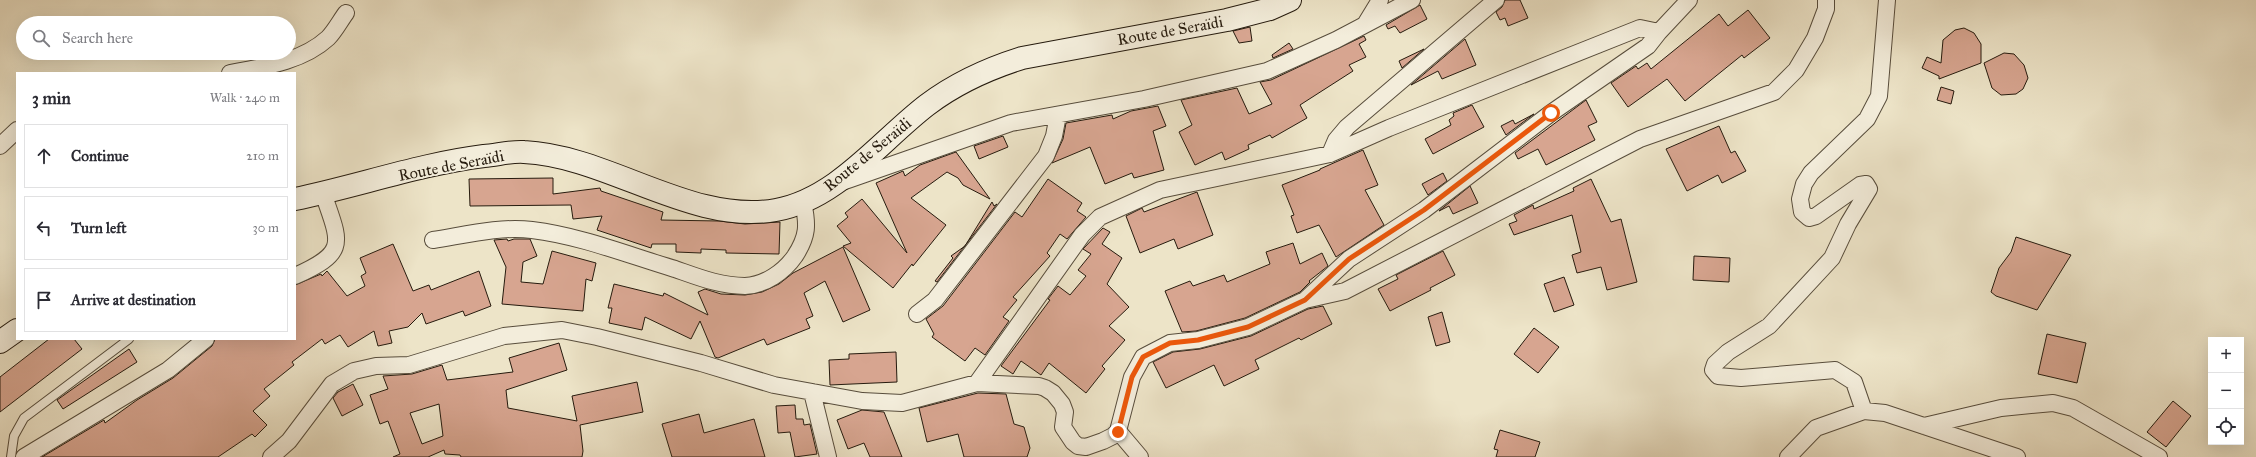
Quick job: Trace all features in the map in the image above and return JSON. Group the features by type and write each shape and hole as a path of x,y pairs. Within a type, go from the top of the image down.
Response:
{"street":[{"name":"Route de Seraïdi","path":"296,199 460,159 522,151 570,159 722,211 756,212 777,210 803,202 834,184 926,105 951,88 995,66 1022,58 1227,20 1263,11 1290,0"},
{"path":"1366,23 1380,0"},
{"path":"834,184 1011,123 1144,99 1267,71 1336,40 1412,0"},
{"path":"1330,154 1336,140 1347,127 1496,0"},
{"path":"1305,300 1349,259 1424,210 1551,113 1648,46 1658,32 1689,0"},
{"path":"271,457 289,441 332,384 354,371 376,366 409,365 504,336 562,330 597,337 701,363 774,386 862,401 902,403 977,383 1045,388 1062,404 1065,412 1064,428 1073,442 1078,446 1086,446 1103,441 1118,432 1132,377 1143,357 1170,343 1198,340 1248,327 1305,300 1345,291 1640,139 1774,92 1796,70 1815,38 1826,9 1826,0"},
{"path":"1864,411 1854,382 1835,370 1741,378 1718,376 1713,370 1715,364 1728,352 1769,326 1832,258 1848,224 1869,189 1866,184 1860,185 1816,216 1809,218 1802,212 1800,199 1804,184 1811,173 1867,119 1879,96 1887,0"},
{"path":"296,56 310,50 328,37 346,13"},
{"path":"977,383 1082,235 1100,217 1160,190 1330,154 1389,128 1640,28 1658,32"},
{"path":"234,72 286,60"},
{"path":"918,314 935,300 1046,156 1054,136 1058,115"},
{"path":"0,146 16,131"},
{"path":"296,275 329,258 336,249 338,238 323,193"},
{"path":"433,240 492,231 531,229 576,238 715,283 746,286 770,279 790,264 803,243 807,222 803,202"},
{"path":"0,342 16,331"},
{"path":"24,457 168,370 205,340"},
{"path":"812,392 828,457"},
{"path":"1924,426 2001,408 2053,403 2073,408 2159,457"},
{"path":"1788,457 1816,428 1864,411 1885,414 2017,457"},
{"path":"1118,432 1140,457"}],"lane":[{"path":"11,457 14,436 24,418 128,340"}],"building":[{"path":"1505,0 1520,0 1528,18 1508,26 1505,18 1500,20 1496,12 1502,7"},
{"path":"1420,5 1427,19 1400,33 1395,26 1388,29 1386,25"},
{"path":"1748,10 1770,38 1744,58 1742,55 1685,101 1667,79 1628,107 1611,83 1636,66 1638,69 1647,63 1651,69 1719,14 1728,26"},
{"path":"1250,27 1252,41 1239,43 1233,31"},
{"path":"1964,28 1974,33 1981,44 1981,63 1939,79 1939,76 1922,68 1927,57 1941,63 1943,40 1955,30"},
{"path":"1364,36 1366,40 1359,44 1366,57 1349,65 1353,71 1300,105 1307,118 1272,138 1270,135 1248,145 1249,149 1225,160 1222,152 1195,165 1179,132 1192,125 1181,100 1237,88 1249,114 1272,104 1260,82 1271,80"},
{"path":"1465,39 1476,65 1442,79 1438,71 1411,85"},
{"path":"1289,43 1293,49 1273,58 1272,55"},
{"path":"1424,49 1402,68 1399,61"},
{"path":"2004,53 2014,54 2024,65 2028,78 2023,89 2016,94 2001,95 1992,88 1984,63"},
{"path":"1941,87 1954,91 1951,104 1937,100"},
{"path":"1586,100 1597,122 1588,126 1595,140 1546,165 1538,149 1518,159 1515,153"},
{"path":"1472,105 1484,127 1433,154 1425,139 1451,125 1449,120 1454,116 1453,113"},
{"path":"1158,106 1166,126 1153,131 1164,170 1134,178 1132,173 1105,184 1090,147 1052,163 1063,139 1066,123 1112,115 1113,119 1131,111"},
{"path":"1534,114 1506,135 1501,126 1513,120 1515,124"},
{"path":"1719,126 1731,153 1735,151 1746,171 1722,183 1718,175 1687,191 1666,149"},
{"path":"1003,136 1008,147 979,159 974,146"},
{"path":"1363,150 1378,185 1365,190 1384,225 1336,257 1319,225 1297,233 1291,216 1294,215 1282,185 1320,170"},
{"path":"956,152 990,199 963,185 958,178 947,172 911,198 946,225 893,288 843,246 851,243 837,226 848,217 845,213 862,199 907,253 876,183 903,171 905,176 920,165"},
{"path":"1443,173 1447,181 1428,195 1422,184"},
{"path":"553,178 553,194 600,188 601,191 663,212 661,220 719,221 745,224 780,222 779,254 726,253 726,250 701,249 701,253 676,252 676,244 652,244 651,248 597,230 602,216 573,219 571,205 470,206 469,179"},
{"path":"1048,179 1082,203 1077,211 1086,217 1067,239 1060,234 1047,253 1050,256 1013,297 1017,300 1003,317 1009,321 985,355 975,348 965,361 932,337 934,334 926,319 943,306 1015,212 1022,217"},
{"path":"1591,179 1611,222 1621,219 1637,282 1607,290 1601,267 1577,273 1572,255 1581,252 1572,215 1514,235 1509,224 1517,221 1514,215 1533,205 1534,209 1574,191 1573,188"},
{"path":"1470,186 1478,203 1453,214 1449,206 1439,211"},
{"path":"1197,192 1213,235 1178,249 1174,239 1140,253 1126,216 1142,208 1144,212"},
{"path":"992,202 994,206 997,204 966,244"},
{"path":"1103,228 1110,232 1102,244 1122,258 1107,284 1129,307 1109,326 1125,340 1102,366 1105,369 1086,393 1049,363 1041,375 1021,361 1013,374 1001,366 1050,300 1048,299 1058,286 1070,295 1086,276 1078,270 1091,254 1083,249"},
{"path":"2016,237 2071,255 2037,310 1996,296 1991,292 1999,268 2011,252"},
{"path":"507,239 508,241 514,239 530,239 537,256 523,262 521,282 543,284 552,251 596,263 592,281 586,279 583,311 502,304 506,267 494,240"},
{"path":"1293,243 1300,264 1322,253 1328,266 1309,281 1310,282 1300,292 1245,318 1196,331 1182,332 1165,291 1190,281 1193,286 1224,275 1227,282 1270,264 1266,252"},
{"path":"393,244 413,291 429,285 431,290 479,271 491,306 465,316 463,311 426,324 422,313 408,327 389,331 392,343 378,346 374,331 348,347 340,335 325,344 322,339 292,362 294,365 264,389 270,396 253,411 267,425 255,437 252,434 218,457 42,457 104,420 105,423 137,400 173,378 212,346 215,340 296,340 296,285 321,274 322,276 327,271 347,296 365,286 361,276 366,273 360,258"},
{"path":"964,246 937,282 935,281 953,258 951,256"},
{"path":"843,247 870,310 843,322 825,281 804,293 813,316 806,319 810,328 767,345 764,339 718,358 715,357 700,321 691,339 645,317 642,330 609,323 612,308 608,308 614,284 663,296 664,293 708,315 698,292 705,289 721,294 745,295 762,292 779,284 793,273"},
{"path":"1443,251 1455,275 1430,288 1431,290 1390,311 1378,289 1398,279 1396,275"},
{"path":"1694,256 1730,258 1729,282 1693,280"},
{"path":"1564,277 1574,305 1554,312 1544,284"},
{"path":"1323,306 1332,324 1301,340 1299,338 1255,360 1259,369 1224,386 1214,365 1166,388 1153,362 1173,352 1200,349 1251,336 1308,309"},
{"path":"1442,312 1450,342 1436,346 1428,317"},
{"path":"1534,328 1559,347 1538,373 1514,354"},
{"path":"2047,334 2086,343 2077,383 2038,374"},
{"path":"48,340 75,340 82,349 0,412 0,377"},
{"path":"559,343 567,370 506,390 508,408 577,421 572,396 637,382 643,412 580,425 583,451 582,457 461,457 460,455 445,454 444,450 428,457 393,457 400,454 388,421 380,424 370,395 388,389 383,376 412,374 442,365 447,380 513,372 509,358","holes":["439,404 443,436 422,444 410,413"]},
{"path":"129,349 137,362 63,409 57,400"},
{"path":"896,352 897,382 830,385 829,360 849,359 849,354"},
{"path":"353,384 363,405 342,416 333,398 338,392"},
{"path":"978,393 1006,394 1014,424 1024,427 1030,448 1027,457 964,457 958,434 927,442 919,408"},
{"path":"2173,401 2191,416 2166,447 2147,432"},
{"path":"795,405 796,419 803,419 804,425 810,424 817,454 795,457 790,432 778,433 776,406"},
{"path":"862,410 884,412 902,457 870,457 864,443 848,449 837,420"},
{"path":"699,414 704,433 754,419 765,457 672,457 662,424"},
{"path":"1500,430 1540,442 1535,457 1496,457 1498,450 1494,449"}],"route":[{"path":"1118,432 1122,422 1132,377 1143,357 1170,343 1198,340 1248,327 1283,312 1305,300 1349,259 1424,210 1551,113"}]}
